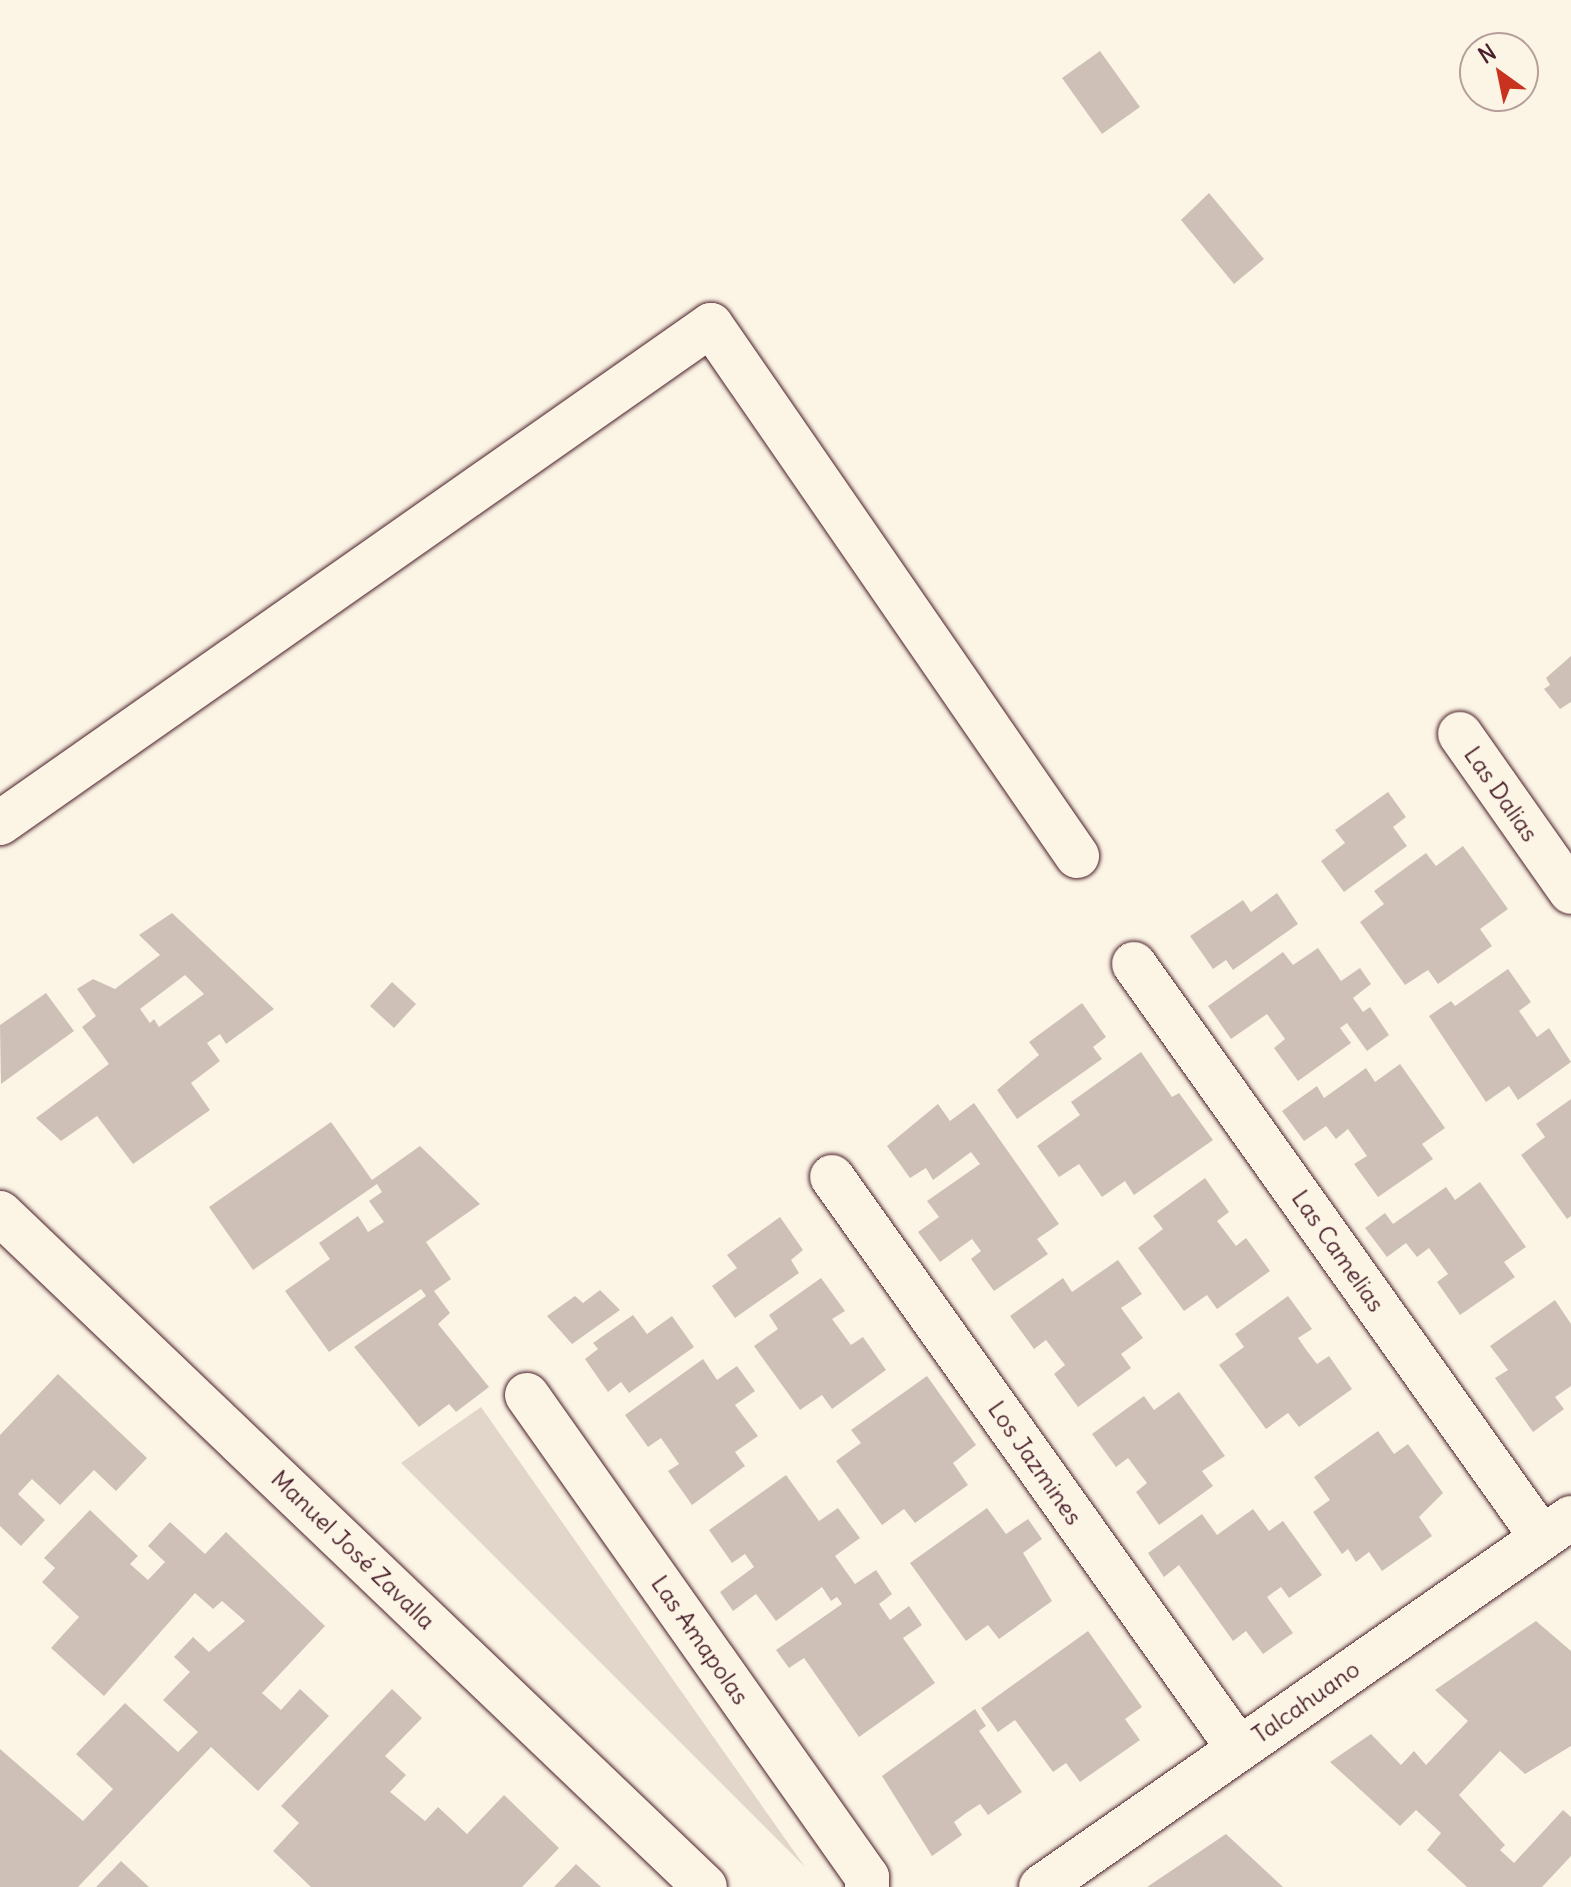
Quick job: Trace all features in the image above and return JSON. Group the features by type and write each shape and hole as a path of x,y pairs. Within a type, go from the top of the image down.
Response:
{"street":[{"path":"0,823 711,325 1077,856"},
{"name":"Las Dalias","path":"1460,734 1571,892"},
{"name":"Las Camelias","path":"1134,964 1559,1535"},
{"name":"Los Jazmines","path":"832,1177 1239,1749"},
{"name":"Manuel José Zavalla","path":"0,1213 705,1887"},
{"name":"Las Amapolas","path":"527,1395 867,1877 867,1887"},
{"name":"Talcahuano","path":"1041,1887 1239,1749 1559,1535"}],"shaded area":[{"path":"481,1407 805,1867 401,1463"}],"building":[{"path":"1100,51 1140,107 1102,134 1062,78"},
{"path":"1209,193 1264,259 1234,284 1181,220"},
{"path":"1571,656 1571,702 1560,709 1544,689 1550,685 1546,678"},
{"path":"1388,792 1406,817 1393,827 1407,846 1344,892 1321,861 1345,843 1335,830"},
{"path":"1463,846 1508,909 1480,929 1492,946 1438,984 1428,970 1405,985 1360,922 1384,904 1374,891 1426,853 1436,866"},
{"path":"1277,893 1298,924 1233,970 1226,960 1213,969 1190,936 1243,900 1251,912"},
{"path":"172,913 274,1009 226,1044 220,1034 207,1043 220,1061 191,1083 210,1110 133,1164 97,1116 61,1141 36,1118 109,1064 82,1027 96,1016 77,989 93,979 115,989 160,955 139,935","holes":["185,975 204,994 159,1027 154,1019 150,1023 140,1009"]},
{"path":"1318,948 1341,981 1360,968 1371,984 1353,998 1363,1012 1370,1007 1389,1035 1367,1051 1347,1023 1340,1028 1351,1043 1298,1081 1274,1048 1285,1039 1267,1014 1231,1039 1208,1006 1283,952 1293,965"},
{"path":"1508,969 1531,1002 1519,1011 1537,1037 1549,1028 1571,1062 1518,1100 1509,1086 1486,1102 1429,1016 1451,1001 1455,1006"},
{"path":"392,982 416,1004 394,1028 370,1006"},
{"path":"46,993 74,1031 1,1084 0,1025"},
{"path":"1082,1003 1106,1037 1093,1047 1102,1059 1017,1119 997,1090 1039,1055 1029,1042"},
{"path":"1141,1052 1172,1097 1179,1093 1213,1140 1134,1195 1125,1181 1102,1197 1079,1164 1059,1177 1037,1146 1080,1115 1071,1102"},
{"path":"1400,1064 1445,1128 1422,1144 1433,1159 1378,1197 1354,1164 1367,1156 1348,1129 1336,1139 1326,1126 1304,1141 1282,1111 1317,1086 1324,1098 1366,1068 1375,1082"},
{"path":"1571,1099 1571,1216 1567,1219 1521,1155 1545,1137 1536,1124"},
{"path":"974,1103 1059,1224 1037,1239 1048,1254 994,1291 971,1259 981,1251 972,1239 940,1262 918,1232 939,1217 927,1201 980,1164 971,1152 933,1180 926,1168 910,1178 887,1146 938,1104 950,1121"},
{"path":"331,1122 372,1180 420,1146 480,1204 426,1242 451,1279 434,1291 450,1313 438,1324 489,1387 456,1412 449,1404 419,1427 354,1347 426,1296 421,1289 329,1352 285,1291 330,1259 319,1243 358,1216 368,1232 384,1222 369,1201 382,1192 377,1184 253,1270 209,1207"},
{"path":"1205,1178 1229,1212 1217,1221 1236,1246 1246,1238 1270,1271 1217,1309 1207,1295 1184,1311 1138,1248 1163,1229 1153,1216"},
{"path":"1480,1182 1526,1247 1504,1262 1515,1277 1460,1315 1437,1282 1448,1274 1429,1248 1417,1257 1406,1243 1387,1257 1365,1228 1385,1213 1393,1224 1446,1187 1455,1200"},
{"path":"780,1217 803,1250 791,1260 799,1273 735,1318 712,1286 737,1268 727,1255"},
{"path":"1118,1260 1142,1294 1121,1308 1143,1338 1121,1354 1131,1368 1078,1407 1054,1374 1065,1365 1046,1340 1034,1349 1010,1316 1063,1278 1072,1292"},
{"path":"821,1278 845,1311 832,1319 851,1345 863,1337 886,1370 832,1409 822,1395 800,1410 754,1346 778,1329 769,1315"},
{"path":"600,1290 620,1310 572,1344 547,1316 575,1296 583,1303"},
{"path":"1288,1296 1312,1329 1298,1338 1317,1364 1329,1356 1352,1389 1299,1427 1288,1413 1266,1429 1219,1365 1244,1347 1235,1334"},
{"path":"1555,1300 1571,1324 1571,1386 1555,1397 1564,1409 1533,1432 1495,1378 1508,1370 1490,1346"},
{"path":"633,1315 647,1334 672,1316 694,1347 629,1393 621,1382 608,1392 585,1359 598,1349 593,1343"},
{"path":"703,1359 717,1380 737,1366 755,1391 735,1405 758,1436 735,1452 745,1466 692,1505 668,1471 679,1464 661,1438 648,1447 625,1415"},
{"path":"58,1374 147,1458 116,1491 94,1470 60,1505 32,1479 18,1494 45,1520 21,1546 0,1526 0,1435"},
{"path":"927,1376 976,1445 953,1463 968,1485 915,1523 904,1509 882,1525 836,1461 861,1443 851,1430"},
{"path":"1179,1392 1225,1456 1202,1471 1213,1486 1159,1525 1136,1492 1147,1483 1128,1458 1116,1467 1092,1434 1144,1396 1154,1410"},
{"path":"1378,1431 1394,1454 1408,1444 1443,1493 1419,1517 1432,1536 1382,1571 1369,1552 1356,1562 1348,1549 1342,1554 1313,1512 1330,1500 1314,1477"},
{"path":"786,1475 819,1521 838,1508 860,1538 835,1556 855,1584 876,1570 892,1594 879,1604 890,1620 909,1606 922,1625 903,1638 935,1683 859,1737 804,1658 789,1668 776,1650 842,1604 837,1597 831,1601 822,1587 776,1621 756,1594 733,1611 720,1592 754,1567 745,1554 732,1563 709,1530"},
{"path":"987,1508 1006,1534 1028,1519 1042,1539 1023,1553 1052,1601 999,1639 988,1625 966,1641 910,1563"},
{"path":"1253,1509 1269,1531 1283,1521 1322,1575 1289,1598 1281,1587 1267,1597 1293,1633 1263,1654 1246,1631 1233,1641 1179,1565 1164,1577 1148,1553 1202,1514 1217,1535"},
{"path":"90,1510 138,1556 130,1564 148,1580 165,1562 148,1546 170,1522 205,1554 226,1532 325,1626 262,1693 281,1710 300,1689 329,1716 258,1791 211,1747 78,1887 0,1887 0,1749 83,1821 113,1789 76,1754 125,1703 178,1752 198,1732 163,1700 190,1672 174,1657 193,1637 209,1652 245,1621 222,1601 213,1609 195,1593 104,1696 51,1648 79,1617 42,1582 55,1568 44,1558"},
{"path":"1536,1621 1571,1651 1571,1746 1525,1774 1500,1751 1459,1795 1505,1845 1500,1850 1514,1863 1563,1810 1571,1817 1571,1856 1542,1887 1467,1887 1427,1850 1441,1833 1416,1810 1400,1826 1330,1762 1371,1734 1401,1765 1414,1751 1426,1765 1468,1721 1435,1690"},
{"path":"1088,1631 1142,1707 1125,1719 1140,1740 1080,1782 1066,1763 1053,1772 1015,1720 998,1732 981,1708"},
{"path":"392,1689 422,1718 385,1756 406,1775 390,1792 425,1821 438,1807 467,1834 504,1795 559,1848 522,1887 311,1887 273,1851 299,1823 281,1806"},
{"path":"975,1709 986,1726 979,1731 1022,1792 988,1815 980,1804 966,1813 954,1822 962,1835 932,1856 882,1776"},
{"path":"1226,1834 1283,1887 1147,1887"},
{"path":"121,1861 149,1887 96,1887"},
{"path":"576,1864 601,1887 554,1887"}]}
